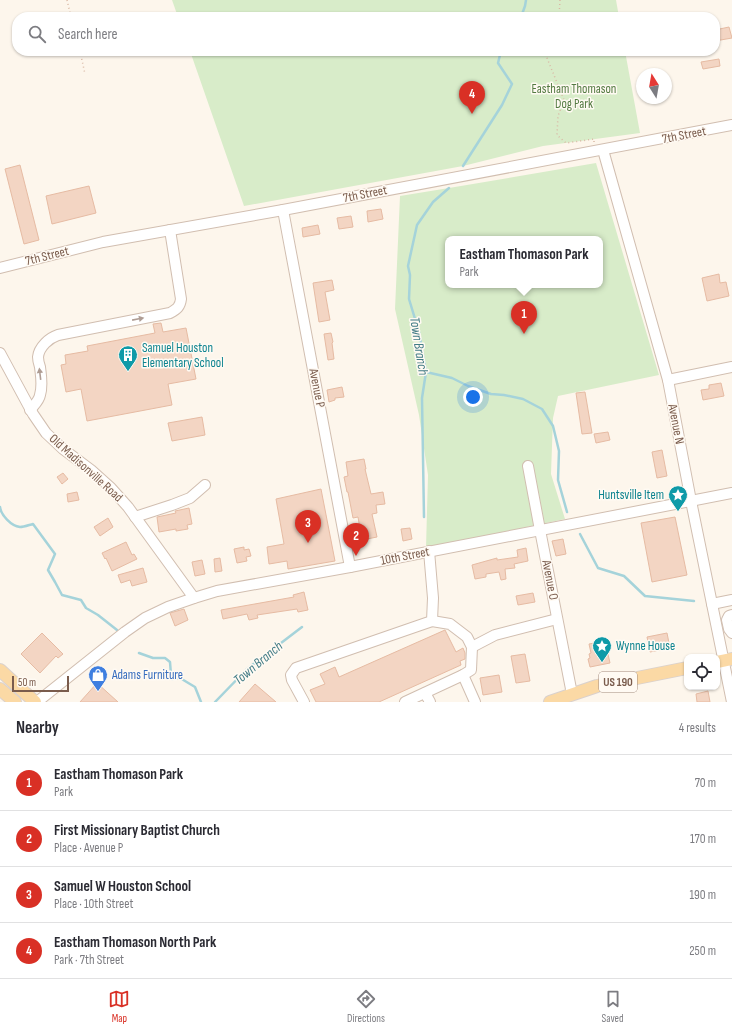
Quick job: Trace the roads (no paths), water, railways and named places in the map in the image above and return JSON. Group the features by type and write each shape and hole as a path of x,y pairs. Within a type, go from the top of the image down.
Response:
{"main road":[{"name":"US 190","path":"550,702 597,686 684,669"},
{"path":"0,670 36,702"},
{"path":"0,689 15,702"}],"street":[{"name":"7th Street","path":"0,268 103,242 732,126"},
{"name":"Avenue N","path":"599,151 668,380 732,702"},
{"name":"Avenue P","path":"283,210 350,567"},
{"path":"30,410 39,400 41,394 42,383 38,357 45,344 52,337 170,313 176,310 181,299 170,230"},
{"name":"Old Madisonville Road","path":"0,354 3,363 30,410 46,433 62,449 91,470 112,488 194,598"},
{"path":"668,380 732,367"},
{"name":"Avenue O","path":"528,466 572,694"},
{"path":"135,517 190,498 205,485"},
{"name":"10th Street","path":"36,702 145,618 168,607 194,598 217,592 732,493"},
{"path":"429,552 433,598 432,621"},
{"path":"712,604 732,600"},
{"path":"732,615 728,616 727,620 729,630 732,633"},
{"path":"472,647 495,635 557,619"},
{"path":"304,702 292,680 291,675 296,668 432,621 450,624 467,637 472,647 471,670 405,702"},
{"path":"463,675 475,702"},
{"path":"425,693 430,702"}],"waterway":[{"name":"Town Branch","path":"523,12 526,0"},
{"name":"Town Branch","path":"463,166 502,105 512,84 498,63 500,56"},
{"name":"Town Branch","path":"424,517 422,398 426,372 419,332 409,299 410,275 408,266 417,225 433,202 449,188"},
{"path":"426,372 452,378 468,386 491,394 523,399 542,409 553,426 559,451 558,480 567,512"},
{"path":"0,507 4,517 13,525 20,527 33,524 55,554 48,570 62,595 81,600 86,608 98,615 117,630"},
{"path":"580,534 598,568 624,576 645,596 694,601"},
{"name":"Town Branch","path":"215,702 247,669 302,627"},
{"path":"139,653 153,658 165,658 170,662 172,679 180,678 195,687 201,702"}],"place":[{"name":"Eastham Thomason North Park","path":"472,114"},
{"name":"Eastham Thomason Park","path":"524,334"},
{"name":"Samuel Houston Elementary School","path":"128,372"},
{"name":"Huntsville Item","path":"678,512"},
{"name":"Samuel W Houston School","path":"308,543"},
{"name":"First Missionary Baptist Church","path":"356,556"},
{"name":"Wynne House","path":"602,663"},
{"name":"Adams Furniture","path":"98,692"}],"park label":[{"name":"Eastham Thomason Dog Park","path":"574,96"}]}
